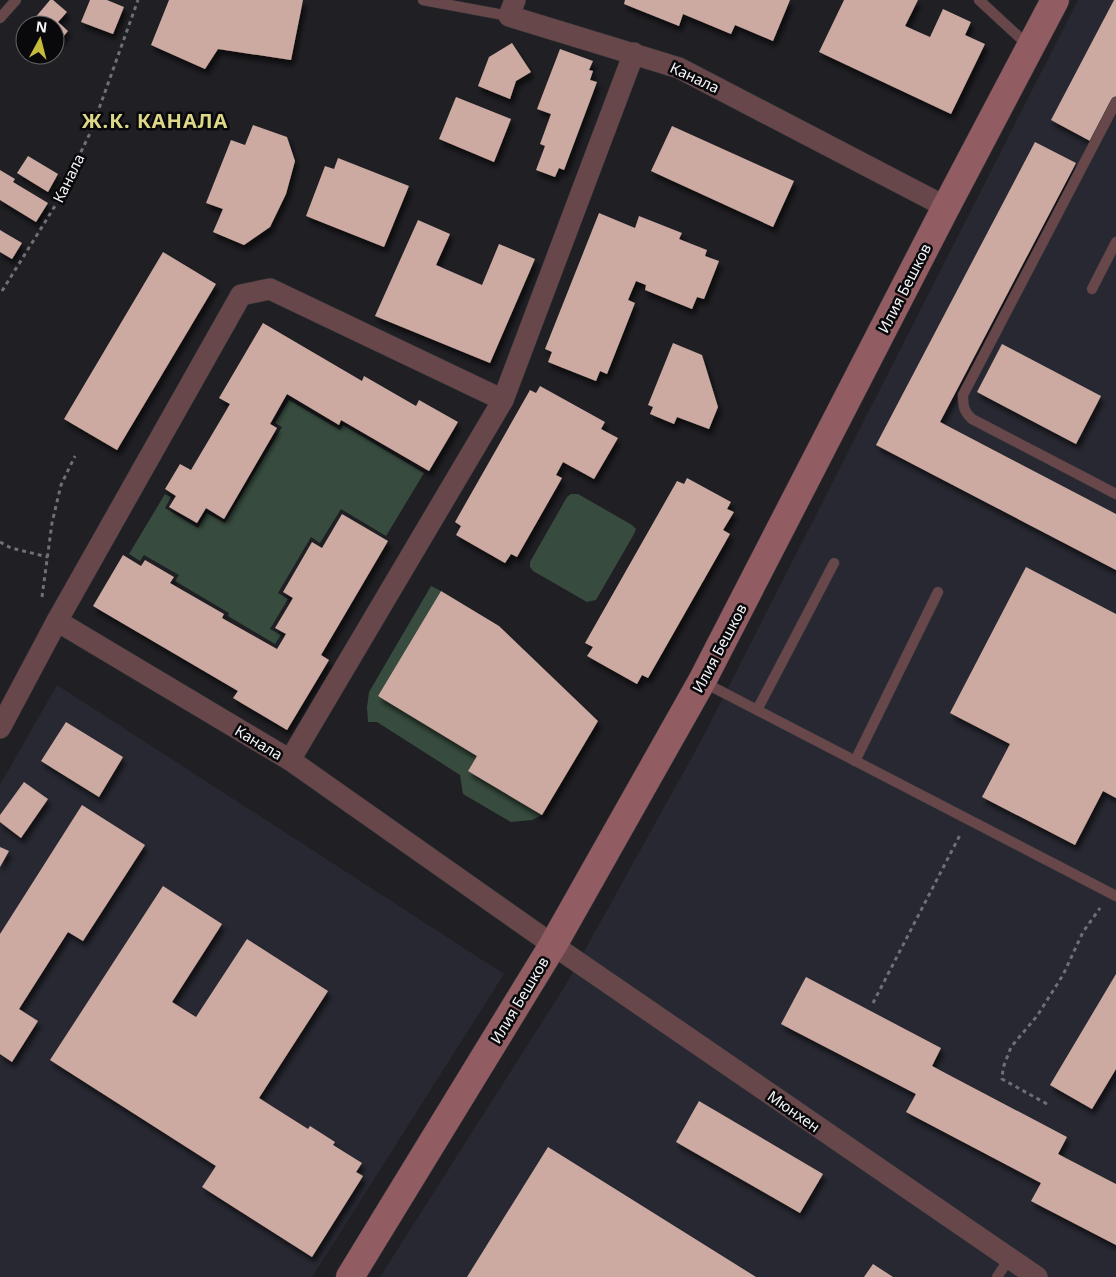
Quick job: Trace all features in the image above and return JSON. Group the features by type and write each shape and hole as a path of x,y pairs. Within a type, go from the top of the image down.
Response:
{"street":[{"name":"Илия Бешков","path":"350,1277 553,945 702,681 946,207 1055,0"},
{"name":"Канала","path":"512,8 679,68 946,207"},
{"path":"290,760 503,400 634,53"},
{"path":"0,728 53,629 241,295 270,288 503,400"},
{"name":"Канала","path":"53,629 290,760 553,945"},
{"name":"Мюнхен","path":"553,945 1037,1277"}],"lane":[{"path":"0,18 16,0"},
{"name":"Канала","path":"424,0 512,8"},
{"path":"979,0 1030,47"},
{"path":"1116,102 963,395 963,406 972,419 1116,494"},
{"path":"1092,289 1116,242"},
{"path":"758,710 834,564"},
{"path":"856,760 938,592"},
{"path":"702,681 1113,894"},
{"path":"997,1277 1009,1259"}],"path":[{"name":"Канала","path":"2,292 55,206 91,131 138,0"},
{"path":"53,629 41,604 52,523 61,485 74,456"},
{"path":"0,542 11,548 48,557"},
{"path":"873,1003 968,819"},
{"path":"1048,1104 1002,1080 1003,1068 1011,1047 1037,1016 1063,975 1083,932 1113,894"}],"shaded area":[{"path":"1078,0 1116,0 1116,1277 380,1277 565,986 702,739"},
{"path":"57,685 504,974 312,1277 0,1277 0,785"}],"green space":[{"path":"289,400 340,430 343,425 424,473 386,536 341,509 320,543 311,537 278,593 288,599 270,629 281,635 275,644 228,616 229,613 175,581 179,575 144,555 140,561 129,554 165,494 171,497 165,508 198,528 207,513 225,523 282,427 275,423"},
{"path":"571,494 578,494 636,529 596,600 587,602 533,571 530,567 530,562 567,497"},
{"path":"431,586 441,591 378,696 477,756 468,771 542,815 532,820 511,822 463,794 460,775 377,722 368,722 369,692"}],"building":[{"path":"50,0 53,0 67,12 64,15 37,15"},
{"path":"90,0 107,0 124,7 113,34 81,22"},
{"path":"169,0 303,0 291,60 218,49 205,69 151,45"},
{"path":"625,0 790,0 773,41 735,25 731,34 683,14 679,26 624,4"},
{"path":"844,0 918,0 905,26 930,37 943,9 971,22 965,35 985,44 951,114 819,52"},
{"path":"1114,0 1116,0 1116,96 1092,142 1051,120"},
{"path":"512,43 531,72 516,81 510,99 478,86 489,57"},
{"path":"560,49 593,61 589,70 593,71 590,80 597,82 564,170 559,168 555,177 536,170 545,146 540,144 551,114 537,109"},
{"path":"456,97 511,119 494,162 439,139"},
{"path":"253,125 287,137 295,161 286,194 270,227 244,245 213,232 223,209 206,203 231,140 245,145"},
{"path":"672,126 794,181 773,227 651,171"},
{"path":"1035,142 1076,163 940,422 1116,514 1116,570 876,445"},
{"path":"28,156 58,174 48,192 17,173"},
{"path":"338,158 409,186 384,247 306,216 325,166 334,169"},
{"path":"0,170 15,179 13,182 48,203 36,222 0,200"},
{"path":"599,213 635,228 639,216 682,233 679,239 707,250 705,256 719,261 704,299 697,297 692,309 645,290 646,285 636,281 628,300 635,303 607,374 600,371 596,381 548,362 552,352 545,349"},
{"path":"418,220 450,234 436,265 482,285 499,244 535,259 490,363 375,316"},
{"path":"0,230 22,243 12,259 0,252"},
{"path":"163,252 216,284 117,450 64,419"},
{"path":"263,323 362,381 364,376 416,406 419,400 458,422 429,471 341,420 339,425 287,394 270,424 277,428 224,519 206,508 197,523 169,507 176,496 165,489 180,464 191,470 230,404 219,398"},
{"path":"673,343 702,355 718,407 709,429 677,417 674,424 650,414 653,407 648,405"},
{"path":"1002,344 1101,396 1076,444 977,392"},
{"path":"540,386 605,422 601,429 618,438 594,479 563,462 556,475 562,478 517,557 511,554 505,563 456,535 461,526 455,522 530,390 536,393"},
{"path":"687,478 731,502 727,509 734,512 723,530 730,534 648,678 642,675 637,684 587,656 593,647 585,643 677,481 684,484"},
{"path":"342,514 388,541 321,655 329,660 287,730 233,698 238,691 93,606 123,555 141,566 145,560 174,577 170,583 224,614 222,618 277,649 286,634 275,628 293,598 283,592 312,542 322,548"},
{"path":"1026,567 1116,614 1116,798 1103,791 1075,845 982,797 1010,744 950,713"},
{"path":"441,591 499,626 598,721 542,815 468,771 477,756 378,696"},
{"path":"66,722 123,757 99,797 41,761"},
{"path":"24,782 48,799 21,838 0,822 0,815"},
{"path":"82,805 145,845 83,941 68,932 19,1009 38,1021 12,1062 0,1054 0,934"},
{"path":"0,847 9,851 0,867"},
{"path":"163,886 222,924 172,1002 196,1017 247,939 328,991 259,1098 308,1129 310,1126 335,1142 333,1145 362,1163 356,1172 363,1176 312,1257 202,1187 216,1166 50,1060"},
{"path":"1116,974 1116,1069 1092,1109 1050,1085"},
{"path":"806,977 941,1048 932,1066 1067,1137 1058,1154 1116,1184 1116,1245 1031,1201 1041,1183 906,1112 916,1094 781,1024"},
{"path":"699,1101 823,1174 800,1213 676,1142"},
{"path":"548,1147 756,1277 467,1277"},
{"path":"873,1264 893,1277 864,1277"}],"district":[{"name":"Ж.К. КАНАЛА","path":"155,120"}]}
